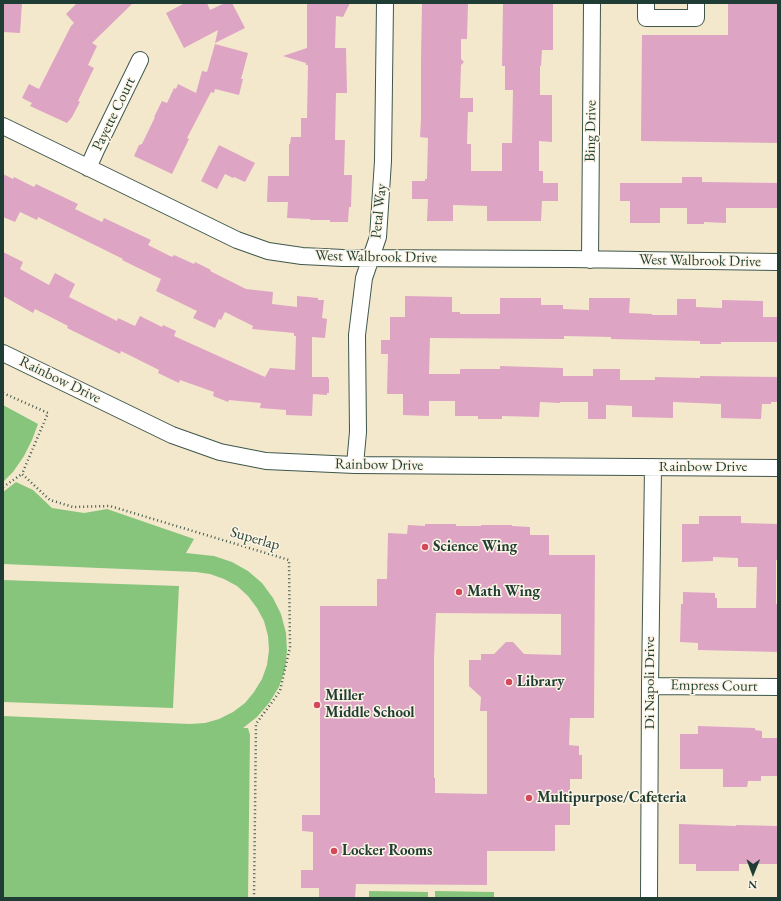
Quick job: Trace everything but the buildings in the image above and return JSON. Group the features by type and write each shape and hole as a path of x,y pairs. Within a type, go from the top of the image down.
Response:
{"street":[{"name":"Petal Way","path":"355,465 358,432 357,335 364,278 378,237 383,161 385,3"},
{"name":"Bing Drive","path":"590,260 592,3"},
{"path":"646,3 646,18 696,18 696,3"},
{"name":"Payette Court","path":"88,168 140,60"},
{"name":"West Walbrook Drive","path":"3,126 236,240 268,251 302,256 371,258 778,262"},
{"name":"Rainbow Drive","path":"3,353 172,435 220,452 266,461 355,465 778,468"},
{"name":"Di Napoli Drive","path":"649,898 653,467"},
{"name":"Empress Court","path":"650,686 778,687"}],"path":[{"path":"3,393 48,413 22,474 3,487"},
{"name":"Superlap","path":"22,474 50,500 73,507 110,506 289,560 290,648 280,691 256,724 254,898"}],"green space":[{"path":"3,405 38,424 24,456 13,472 3,482"},
{"path":"16,482 33,490 52,508 84,513 107,509 194,539 186,553 214,556 232,562 248,571 262,583 273,598 281,614 286,633 287,651 285,669 279,687 269,703 257,717 243,728 248,728 250,735 248,898 3,898 3,716 190,724 205,723 219,719 233,712 245,703 262,679 267,665 269,650 268,636 264,621 248,596 237,586 210,574 196,572 3,564 3,492"},
{"path":"3,580 179,586 173,708 3,702"},
{"path":"369,891 428,892 428,898 369,898"},
{"path":"435,891 494,892 494,898 435,898"}],"place":[{"name":"Science Wing","path":"425,547"},
{"name":"Math Wing","path":"459,592"},
{"name":"Library","path":"509,682"},
{"name":"Miller Middle School","path":"317,705"},
{"name":"Multipurpose/Cafeteria","path":"529,798"},
{"name":"Locker Rooms","path":"334,851"}]}
